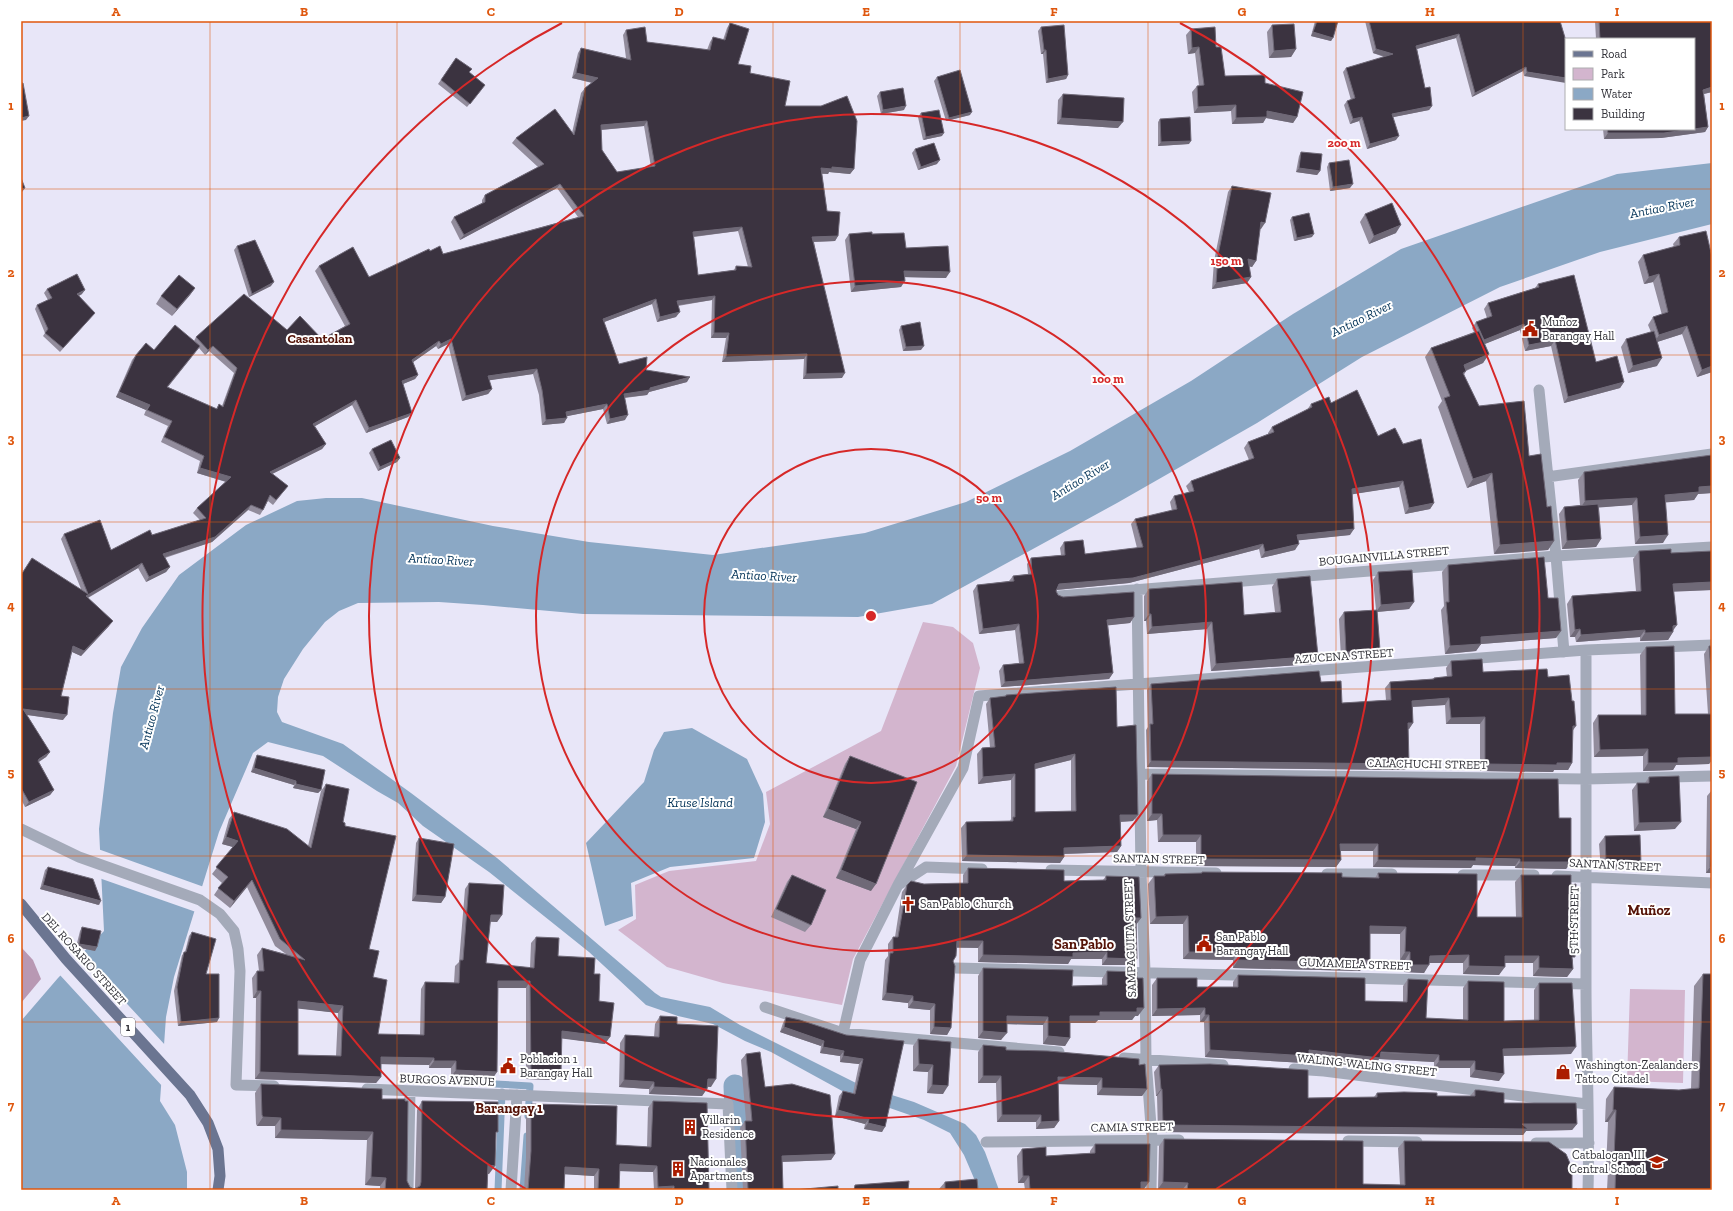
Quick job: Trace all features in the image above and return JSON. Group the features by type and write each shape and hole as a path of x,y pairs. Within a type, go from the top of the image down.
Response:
{"main road":[{"name":"DEL ROSARIO STREET","path":"21,904 66,959 190,1095 208,1122 218,1149 220,1176 218,1190"}],"street":[{"path":"1539,390 1564,652"},
{"path":"1547,477 1712,454"},
{"name":"BOUGAINVILLA STREET","path":"1059,596 1556,556 1712,546"},
{"name":"SAMPAGUITA STREET","path":"1137,589 1141,774 1141,872 1145,971 1146,1060 1152,1139 1151,1190"},
{"name":"AZUCENA STREET","path":"898,885 963,768 979,696 1586,650 1712,645"},
{"name":"5TH STREET","path":"1586,650 1586,984 1587,1104 1590,1143 1588,1190"},
{"name":"CALACHUCHI STREET","path":"1141,774 1586,779 1712,776"},
{"path":"21,829 79,857 200,900 220,914 234,931 238,949 240,971 236,1085 284,1087"},
{"path":"843,1033 860,960 898,885 926,868 990,869"},
{"name":"SANTAN STREET","path":"1037,870 1229,873"},
{"path":"1316,874 1404,874"},
{"name":"SANTAN STREET","path":"1452,875 1587,876 1712,883"},
{"name":"GUMAMELA STREET","path":"955,968 1145,971 1586,984"},
{"path":"765,1007 843,1033 1074,1053"},
{"path":"1114,1057 1231,1065"},
{"name":"WALING-WALING STREET","path":"1285,1069 1324,1072 1587,1104"},
{"name":"BURGOS AVENUE","path":"355,1089 728,1104 732,1190"},
{"path":"408,1190 410,1091"},
{"path":"511,1190 517,1095"},
{"name":"CAMIA STREET","path":"986,1142 1152,1139 1191,1140"},
{"path":"1335,1141 1430,1142"},
{"path":"1526,1143 1590,1143"}],"green space":[{"path":"923,622 953,627 973,643 980,668 956,766 853,959 842,1005 723,983 667,967 618,930 636,919 635,885 669,871 756,861 770,824 766,792 881,731"},
{"path":"1630,989 1685,990 1683,1083 1627,1081"}],"shaded area":[{"path":"21,947 33,960 41,979 21,1003"}],"water":[{"name":"Antiao River","path":"1712,163 1712,224 1600,252 1500,287 1362,357 1257,423 1117,503 932,604 858,617 583,614 439,602 358,603 339,611 325,622 303,649 284,679 278,697 277,712 282,722 343,744 411,793 497,858 661,997 710,1007 740,1025 860,1085 914,1102 965,1124 976,1135 985,1152 999,1190 979,1190 964,1155 950,1133 924,1120 844,1092 771,1052 745,1041 713,1024 678,1016 646,1005 589,952 489,872 423,826 398,803 323,756 268,742 253,753 219,832 174,977 166,1017 160,1101 175,1125 187,1172 187,1190 21,1190 21,1021 58,978 104,931 99,829 113,713 121,667 142,628 179,575 246,525 297,501 326,498 362,498 493,526 589,542 713,555 865,533 966,502 1070,451 1191,381 1293,314 1401,249 1617,174"},
{"name":"Kruse Island","path":"692,728 747,759 763,794 765,822 754,858 670,867 631,883 633,916 605,926 586,843 644,782 654,750 664,732"}],"pier":[{"path":"98,849 204,887 196,912 99,878"},
{"path":"80,953 166,1046 163,1087 59,974"}],"building":[{"path":"1317,21 1338,21 1333,38 1313,32"},
{"path":"1369,21 1560,21 1565,38 1565,78 1527,72 1526,67 1475,93 1459,34 1416,46 1425,88 1430,87 1432,106 1392,114 1399,136 1370,144 1362,117 1353,119 1347,101 1355,98 1346,68 1393,54 1376,49"},
{"path":"1599,21 1712,21 1712,87 1703,90 1708,127 1695,129 1695,38 1600,38"},
{"path":"730,23 749,29 738,64 751,66 750,73 790,81 785,106 821,106 847,96 857,121 854,169 832,167 832,169 821,168 827,211 840,212 838,236 812,237 845,373 806,374 807,354 726,357 729,333 714,333 715,296 677,301 680,312 660,317 656,299 603,319 619,364 647,357 646,370 690,377 650,388 650,390 624,394 628,415 610,419 607,404 566,412 567,418 546,420 542,390 537,369 488,376 492,389 466,396 451,339 441,344 439,341 412,360 418,375 402,381 412,413 369,428 356,400 313,424 326,444 270,472 288,486 276,500 270,495 263,510 251,505 215,537 163,554 170,567 149,577 142,563 86,596 113,621 84,651 73,646 61,696 69,697 67,715 23,709 50,752 38,761 54,790 29,802 21,788 21,575 32,558 88,594 64,534 100,520 111,550 150,530 152,535 206,518 197,508 231,477 200,468 204,456 164,437 172,421 147,410 150,405 119,392 136,355 146,343 154,350 175,325 200,346 167,387 217,409 219,404 223,407 237,368 213,346 208,350 196,337 244,294 287,330 300,316 322,339 350,324 319,266 353,247 369,277 429,249 430,251 440,246 443,254 584,216 560,184 464,235 454,217 485,202 485,195 544,164 516,138 555,109 574,135 585,88 598,78 576,73 581,48 631,60 626,30 645,27 647,42 710,50 713,37 725,40","holes":["647,121 655,166 617,172 602,150 601,125","742,227 752,267 736,266 736,270 698,275 693,232"]},
{"path":"1294,24 1296,49 1274,51 1272,25"},
{"path":"1064,25 1068,75 1048,79 1046,50 1044,50 1041,27"},
{"path":"1215,27 1216,47 1221,47 1225,76 1265,75 1265,83 1303,92 1297,117 1267,111 1267,117 1236,118 1236,105 1198,107 1197,86 1204,85 1199,47 1192,48 1191,29"},
{"path":"456,58 472,69 469,72 485,85 470,104 441,80"},
{"path":"960,70 972,112 949,118 937,77"},
{"path":"21,83 23,83 29,116 21,118"},
{"path":"903,88 906,106 883,110 880,92"},
{"path":"1063,94 1124,98 1123,122 1061,118"},
{"path":"939,110 944,133 926,137 921,113"},
{"path":"1190,117 1191,141 1161,142 1160,119"},
{"path":"1607,130 1685,130 1664,133 1608,133"},
{"path":"934,143 940,160 921,167 915,149"},
{"path":"1301,152 1322,154 1320,171 1299,168"},
{"path":"1349,160 1353,184 1333,187 1329,163"},
{"path":"21,178 25,188 21,189"},
{"path":"1232,186 1271,193 1265,223 1261,222 1256,261 1248,259 1251,277 1216,283 1218,255"},
{"path":"1392,203 1401,225 1374,236 1365,214"},
{"path":"1309,213 1314,234 1297,238 1292,217"},
{"path":"1706,231 1712,257 1712,366 1702,370 1687,326 1659,335 1653,317 1668,312 1659,274 1649,277 1643,255 1680,245 1679,237"},
{"path":"872,232 872,234 904,233 906,248 948,246 950,272 904,271 905,281 855,286 849,234"},
{"path":"255,240 274,282 252,294 237,246"},
{"path":"77,274 85,290 77,294 95,313 63,348 45,333 48,329 37,305 52,298 47,289"},
{"path":"179,275 195,288 177,309 161,296"},
{"path":"1574,275 1596,362 1617,356 1624,382 1568,397 1555,340 1529,345 1524,324 1484,340 1476,322 1492,316 1488,303 1539,287 1538,284"},
{"path":"920,322 924,346 906,347 901,326"},
{"path":"1479,331 1489,354 1464,365 1466,371 1463,373 1479,406 1524,401 1529,456 1541,454 1547,507 1551,506 1554,541 1500,545 1492,473 1473,479 1444,398 1450,396 1431,348"},
{"path":"1654,331 1662,358 1633,366 1626,339"},
{"path":"1357,390 1378,436 1395,428 1403,444 1421,439 1434,503 1409,508 1403,481 1352,489 1354,529 1297,535 1299,544 1265,552 1263,544 1133,578 1059,584 1056,591 1058,595 1063,597 1134,592 1134,617 1107,620 1113,673 1005,682 1003,665 1024,663 1019,624 983,629 977,585 1014,581 1013,576 1032,574 1031,558 1065,555 1064,542 1083,540 1085,554 1143,547 1135,519 1177,509 1174,496 1194,491 1191,481 1254,458 1248,442 1274,432 1272,427 1312,407 1311,404 1329,397 1331,403"},
{"path":"391,440 400,458 380,467 372,449"},
{"path":"1712,455 1712,486 1699,487 1699,492 1665,495 1668,535 1640,537 1637,498 1585,501 1584,472"},
{"path":"1598,504 1601,539 1567,541 1564,507"},
{"path":"1671,549 1671,553 1712,551 1712,582 1673,584 1677,625 1673,626 1673,632 1645,633 1645,630 1581,635 1580,629 1575,630 1572,596 1641,591 1639,551"},
{"path":"1544,557 1548,598 1558,598 1561,631 1481,637 1481,644 1450,646 1446,602 1449,602 1448,565"},
{"path":"1412,570 1414,602 1381,605 1378,572"},
{"path":"1310,576 1318,656 1216,664 1212,622 1152,627 1151,614 1149,614 1149,589 1242,582 1244,615 1281,612 1277,579"},
{"path":"1377,610 1380,650 1346,652 1344,612"},
{"path":"1674,646 1675,714 1712,714 1712,757 1678,758 1678,763 1648,763 1648,749 1600,750 1598,715 1646,715 1646,647"},
{"path":"1709,646 1712,646 1712,686"},
{"path":"1482,659 1483,672 1547,669 1548,677 1569,675 1572,701 1574,701 1576,726 1573,726 1572,763 1557,763 1557,765 1485,764 1485,717 1451,718 1449,698 1412,701 1413,723 1408,723 1409,764 1151,761 1150,724 1153,724 1151,684 1319,671 1321,682 1341,681 1342,703 1391,700 1390,682 1434,679 1452,676 1451,661"},
{"path":"1116,687 1117,727 1136,725 1138,815 1120,815 1121,846 1064,848 1064,857 967,855 966,822 1013,821 1013,817 1015,817 1015,774 983,777 982,748 995,747 990,698 1006,695","holes":["1075,754 1076,811 1035,812 1035,764"]},
{"path":"257,755 325,770 321,790 296,784 296,781 254,768"},
{"path":"850,756 917,782 876,884 841,870 861,822 828,809"},
{"path":"1152,774 1558,779 1559,818 1571,818 1571,862 1520,862 1520,859 1476,858 1476,861 1378,860 1378,844 1340,844 1341,860 1201,859 1201,835 1163,835 1162,814 1152,814"},
{"path":"1679,776 1681,822 1639,823 1637,783 1649,783 1649,777"},
{"path":"326,784 349,789 343,822 345,823 345,826 396,836 369,949 379,951 373,977 387,980 378,1034 424,1035 425,982 459,983 460,960 463,960 469,883 504,885 502,915 491,915 486,963 534,968 536,937 559,938 558,956 595,958 594,974 600,974 599,1001 614,1003 610,1037 562,1031 561,1073 531,1073 530,981 498,981 497,1072 456,1070 456,1061 434,1061 434,1058 381,1057 381,1077 260,1072 261,991 257,991 257,971 264,971 262,948 305,960 280,939 252,880 234,901 218,888 228,877 216,867 238,841 226,837 234,812 287,829 311,848","holes":["298,1001 343,1006 341,1056 298,1055"]},
{"path":"1712,790 1712,867 1710,867"},
{"path":"1640,835 1641,863 1606,862 1605,836"},
{"path":"419,838 454,844 445,897 416,895"},
{"path":"48,867 93,879 101,901 43,885"},
{"path":"968,868 1064,870 1064,881 1106,880 1106,876 1139,877 1141,918 1136,918 1137,959 1107,958 1107,952 1073,953 1073,957 983,955 983,941 957,941 956,956 953,961 955,966 951,1028 934,1027 935,1004 913,1001 913,996 886,993 890,953 893,953 893,937 898,937 907,885 911,881 924,884 968,883"},
{"path":"1202,872 1342,873 1342,877 1379,878 1378,873 1477,874 1477,917 1522,917 1521,875 1571,875 1571,885 1576,884 1575,957 1572,957 1573,969 1539,968 1539,956 1505,956 1505,967 1469,966 1469,955 1430,956 1429,965 1410,965 1410,952 1405,952 1406,927 1370,926 1370,960 1365,960 1365,963 1238,960 1238,952 1189,952 1188,916 1156,917 1154,876"},
{"path":"792,875 826,890 811,925 776,909"},
{"path":"82,927 101,931 97,947 79,944"},
{"path":"192,932 216,939 206,974 219,974 219,1018 181,1022 177,987 184,952 186,952"},
{"path":"983,968 1073,970 1072,986 1107,985 1107,971 1137,972 1137,978 1143,978 1144,1008 1137,1008 1137,1012 1100,1012 1100,1016 1070,1016 1070,1038 1048,1036 1048,1017 1007,1016 1007,1033 983,1031"},
{"path":"1703,974 1712,974 1712,1190 1615,1190 1616,1159 1614,1158 1616,1110 1613,1110 1614,1087 1679,1090 1699,1088"},
{"path":"1238,975 1365,978 1365,1001 1407,1002 1408,979 1428,980 1426,1018 1468,1020 1468,981 1504,982 1504,1021 1539,1020 1539,983 1572,983 1576,1047 1503,1049 1504,1074 1475,1070 1475,1061 1439,1061 1439,1055 1381,1052 1380,1058 1309,1050 1309,1056 1210,1050 1209,1015 1205,1015 1205,1008 1157,1009 1157,978 1197,978 1197,987 1238,987"},
{"path":"660,1016 677,1017 677,1024 718,1026 716,1079 708,1079 707,1089 654,1087 654,1082 624,1080 625,1035 659,1037"},
{"path":"786,1017 846,1035 904,1041 885,1127 868,1123 869,1119 838,1110 843,1091 855,1094 863,1059 843,1056 844,1051 823,1047 824,1041 784,1027"},
{"path":"918,1039 951,1042 948,1086 932,1085 933,1065 919,1064"},
{"path":"983,1045 1006,1047 1006,1050 1048,1051 1139,1059 1139,1065 1145,1064 1147,1089 1102,1088 1102,1078 1058,1077 1059,1121 1041,1122 1041,1115 1002,1115 1001,1076 983,1076"},
{"path":"760,1052 765,1087 792,1084 830,1095 835,1154 782,1156 783,1190 748,1190 745,1121 752,1121 746,1054"},
{"path":"1210,1064 1308,1070 1308,1098 1377,1097 1377,1093 1404,1092 1437,1093 1437,1096 1475,1096 1475,1090 1479,1090 1504,1093 1504,1103 1576,1103 1577,1124 1522,1124 1528,1129 1163,1125 1162,1089 1159,1065"},
{"path":"261,1084 382,1089 382,1099 405,1099 405,1101 408,1101 407,1181 410,1187 414,1189 420,1186 421,1182 422,1101 498,1102 498,1132 496,1132 495,1166 488,1165 487,1190 385,1190 386,1178 371,1177 373,1132 281,1130 281,1118 263,1117 262,1115"},
{"path":"653,1101 707,1103 709,1190 674,1190 674,1186 658,1187 657,1166 620,1164 619,1190 598,1190 599,1169 565,1167 564,1190 528,1190 531,1151 531,1104 617,1106 616,1145 651,1147"},
{"path":"1164,1139 1363,1141 1363,1184 1405,1185 1404,1141 1549,1142 1566,1154 1572,1168 1572,1189 1577,1190 1187,1190 1188,1183 1163,1182"},
{"path":"1095,1144 1150,1144 1149,1182 1141,1182 1141,1190 1030,1190 1029,1176 1023,1176 1022,1149 1046,1147 1046,1156 1095,1153"},
{"path":"977,1179 978,1190 945,1190 945,1182"},
{"path":"909,1181 908,1190 854,1190 855,1185"},
{"path":"838,1186 838,1190 794,1190"}],"waterway":[{"path":"495,1084 530,1086 528,1116"},
{"path":"735,1086 739,1190"},
{"path":"498,1190 502,1092"},
{"path":"523,1190 527,1136"}],"place":[{"name":"Muñoz Barangay Hall","path":"1530,329"},
{"name":"San Pablo Church","path":"908,904"},
{"name":"San Pablo Barangay Hall","path":"1204,944"},
{"name":"Poblacion 1 Barangay Hall","path":"508,1066"},
{"name":"Washington-Zealanders Tattoo Citadel","path":"1563,1072"},
{"name":"Villarin Residence","path":"690,1127"},
{"name":"Catbalogan III Central School","path":"1657,1162"},
{"name":"Nacionales Apartments","path":"678,1169"}],"district":[{"name":"Casantolan","path":"320,338"},
{"name":"Muñoz","path":"1649,910"},
{"name":"San Pablo","path":"1084,944"},
{"name":"Barangay 1","path":"509,1108"}]}
